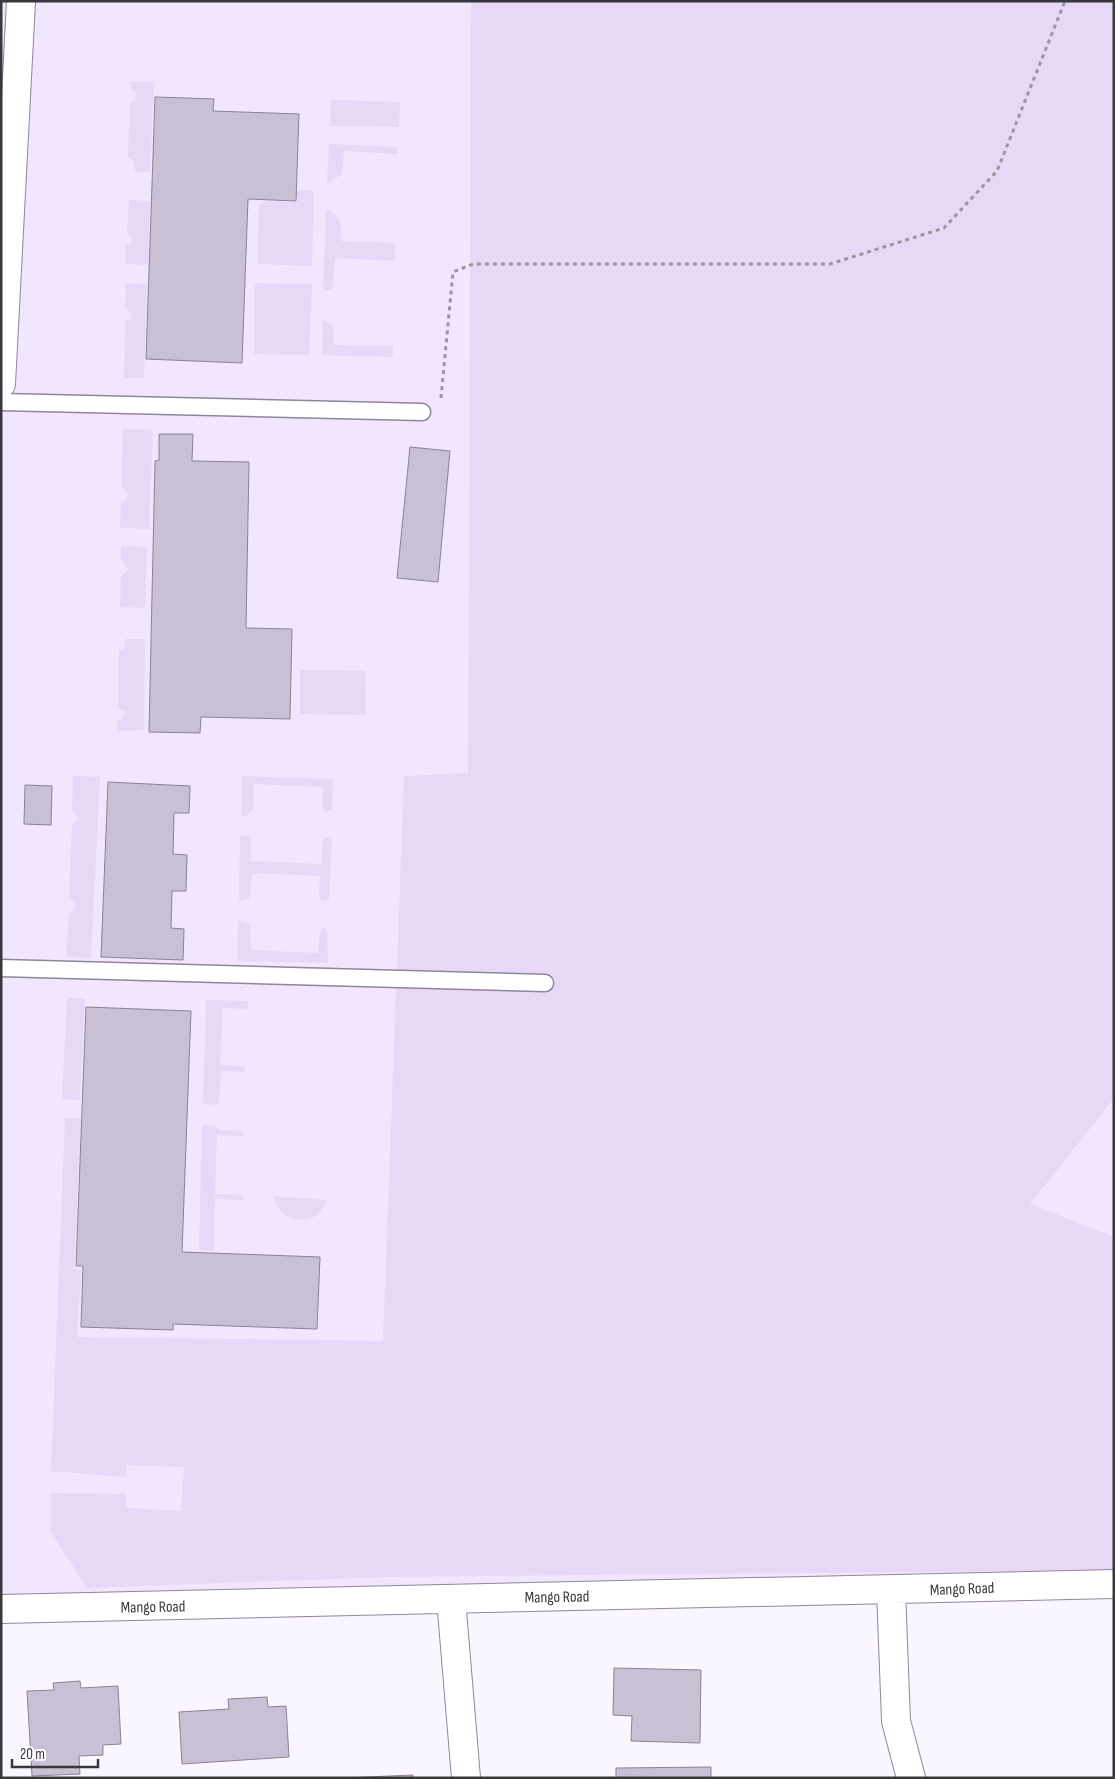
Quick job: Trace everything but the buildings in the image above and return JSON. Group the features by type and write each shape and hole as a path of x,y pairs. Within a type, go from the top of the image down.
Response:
{"street":[{"path":"1,384 21,1"},
{"name":"Mango Road","path":"1,1609 1114,1584"},
{"path":"891,1590 896,1721 911,1778"},
{"path":"451,1598 466,1778"}],"lane":[{"path":"1,402 422,412"},
{"path":"1,968 545,983"}],"path":[{"path":"422,412 440,402 454,272 474,264 830,264 944,228 997,171 1065,1"}],"shaded area":[{"path":"1,1 1114,1 1114,1579 1,1600"},
{"path":"471,1 1114,1 1114,1103 1111,1102 1030,1204 1114,1237 1114,1570 385,1577 87,1588 51,1532 51,1493 126,1494 126,1508 181,1511 184,1467 127,1465 126,1477 51,1471 65,1118 81,1119 74,1269 81,1270 77,1337 383,1341 404,776 468,773"},
{"path":"131,81 154,82 150,172 135,172 134,162 128,157 130,103 135,101 136,92 131,89"},
{"path":"331,100 400,102 399,127 330,126"},
{"path":"329,144 398,147 398,154 344,151 342,174 327,184"},
{"path":"297,190 314,191 312,266 257,264 259,205 266,201 297,202"},
{"path":"129,200 150,201 148,265 125,264 126,245 131,243 132,239 127,231"},
{"path":"326,209 335,215 340,222 341,241 395,243 395,261 335,258 333,286 330,290 323,290"},
{"path":"126,283 147,284 144,378 124,378 125,321 131,319 131,313 125,307"},
{"path":"255,283 312,284 309,355 254,354"},
{"path":"323,321 333,325 334,345 393,346 393,357 322,355"},
{"path":"123,429 153,430 149,529 120,528 121,503 126,500 128,493 121,486"},
{"path":"121,546 147,547 145,608 120,607 121,577 128,569 121,559"},
{"path":"125,639 145,639 144,730 117,731 117,721 122,720 125,712 118,707 119,650 124,649"},
{"path":"300,670 365,671 366,715 300,714"},
{"path":"73,776 100,777 91,958 66,957 69,914 76,905 69,897 72,826 78,819 72,810"},
{"path":"242,776 333,779 332,809 326,812 322,807 323,787 254,784 253,810 246,816 241,816"},
{"path":"240,835 251,837 251,861 321,864 323,841 325,838 329,838 332,842 329,899 323,901 319,898 320,876 252,873 250,898 239,901"},
{"path":"238,921 250,924 251,950 318,953 320,931 323,927 327,928 328,963 237,961"},
{"path":"67,998 85,999 80,1100 62,1099"},
{"path":"206,1000 248,1001 248,1009 223,1008 220,1065 245,1066 244,1072 221,1071 219,1105 203,1104"},
{"path":"202,1125 217,1126 218,1130 243,1131 243,1136 217,1135 215,1194 243,1195 243,1200 215,1199 214,1251 199,1250"},
{"path":"273,1196 328,1200 318,1215 311,1218 297,1219 290,1218 280,1210"}]}
